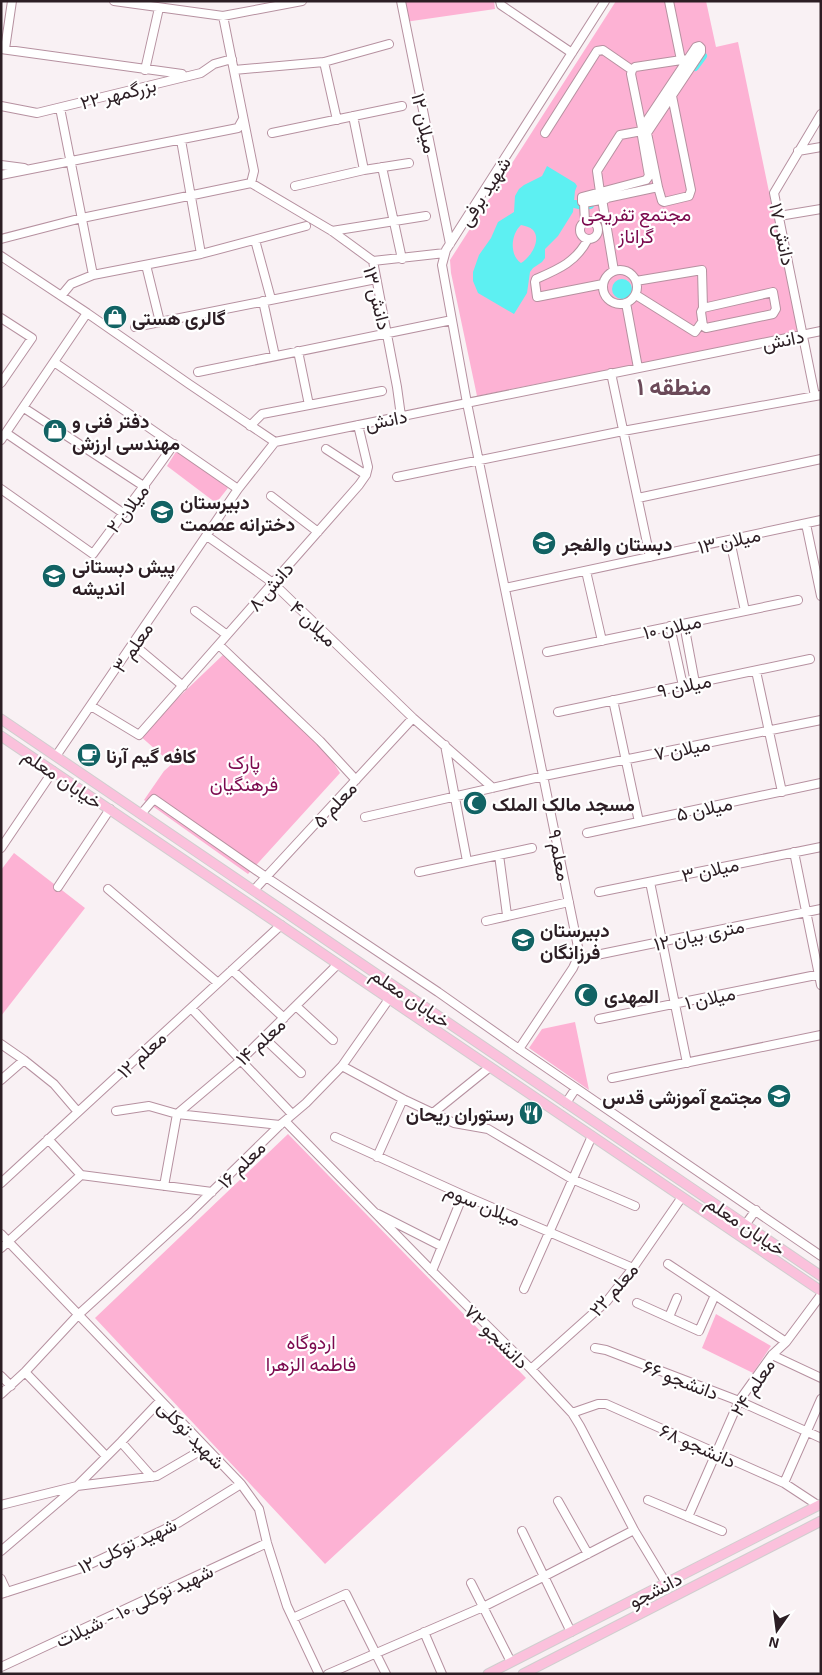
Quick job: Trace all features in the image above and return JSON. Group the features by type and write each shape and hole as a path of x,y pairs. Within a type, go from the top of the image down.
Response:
{"main road":[{"name":"خیابان معلم","path":"1,719 821,1276"},
{"name":"خیابان معلم","path":"1,736 821,1291"},
{"path":"632,1163 639,1152"},
{"name":"دانشجو","path":"488,1674 820,1505"},
{"name":"دانشجو","path":"523,1674 821,1521"}],"street":[{"path":"12,1 3,49 188,75"},
{"path":"114,1 223,16 302,1"},
{"name":"میلان ۱۲","path":"401,1 450,244"},
{"path":"500,1 501,5 572,53"},
{"name":"شهید برفی","path":"479,459 442,265 445,253 605,1"},
{"path":"669,1 685,59"},
{"path":"145,70 158,8"},
{"path":"1,239 82,218 251,183 254,170 223,16"},
{"path":"234,70 324,62 389,44"},
{"path":"600,192 597,171 620,135 642,129 685,59 699,46 702,52 672,96 648,134 662,201 689,196 692,190 672,96"},
{"path":"545,134 597,52 603,50 632,70"},
{"name":"بزرگمهر ۲۲","path":"1,106 37,113 200,73 214,64 232,59"},
{"path":"588,238 583,236 580,231 581,226 585,222 582,197 648,178 649,176 631,74 632,70 635,67 685,59"},
{"path":"324,62 337,120"},
{"path":"272,133 402,106"},
{"path":"60,108 93,275"},
{"name":"دانش ۱۷","path":"818,396 803,334 774,193 821,114"},
{"path":"353,116 364,170"},
{"path":"1,175 238,128 243,119"},
{"path":"181,140 202,254"},
{"path":"798,151 821,147"},
{"path":"295,186 409,162"},
{"path":"1,165 31,170"},
{"path":"382,167 402,259"},
{"name":"دانش ۱۳","path":"251,183 332,231 373,261 398,387 401,416"},
{"path":"584,203 658,187"},
{"path":"608,198 602,200 602,205 614,270"},
{"path":"779,216 821,209"},
{"path":"332,231 426,216"},
{"path":"585,222 594,222 598,227 596,235 588,238 580,252 566,265 536,279 537,297 603,284"},
{"path":"61,296 71,284 93,275 202,254 306,226"},
{"path":"255,240 267,300 275,356"},
{"path":"373,261 445,253"},
{"path":"1,256 274,442"},
{"path":"146,265 160,322"},
{"path":"614,270 630,272 636,281 638,286 636,295 626,304 609,300 603,290 605,278 614,270"},
{"path":"636,281 702,270 703,308 701,312 703,326 706,328 773,314 776,309 773,292 703,308"},
{"path":"134,327 376,279"},
{"path":"636,295 695,332 702,322"},
{"path":"626,304 638,368"},
{"path":"87,313 4,437 123,513"},
{"path":"1,318 32,338 1,383"},
{"path":"198,372 452,320"},
{"name":"دانش","path":"274,442 821,331"},
{"path":"298,351 310,405"},
{"path":"54,362 238,489"},
{"path":"611,373 650,557"},
{"path":"250,426 262,414 382,391"},
{"path":"397,476 624,431 818,396"},
{"path":"24,408 145,487"},
{"path":"326,449 366,475 368,467 358,425"},
{"name":"معلم ۳","path":"56,756 92,706 238,489 274,442"},
{"name":"میلان ۲","path":"1,489 93,554 145,487 174,444"},
{"name":"معلم ۹","path":"479,459 578,947 577,960"},
{"path":"638,498 821,460"},
{"name":"دانش ۸","path":"92,706 139,735 366,475"},
{"path":"271,496 318,532"},
{"name":"میلان ۱۳","path":"505,588 821,520"},
{"path":"806,524 818,566 821,596"},
{"name":"میلان ۴","path":"207,536 273,583 413,718 493,788"},
{"path":"730,540 745,611"},
{"path":"586,571 602,641"},
{"name":"میلان ۱۰","path":"547,652 798,600"},
{"path":"195,611 227,635"},
{"path":"684,624 696,683"},
{"path":"670,626 683,686"},
{"path":"133,644 183,686"},
{"path":"219,645 320,741 356,780"},
{"name":"میلان ۹","path":"558,712 810,659"},
{"path":"756,670 782,792"},
{"path":"613,700 639,822"},
{"name":"معلم ۵","path":"254,890 413,718"},
{"name":"میلان ۷","path":"454,797 544,776 821,720"},
{"path":"444,745 466,860"},
{"path":"2,845 53,771"},
{"name":"میلان ۵","path":"587,833 821,784"},
{"path":"365,817 454,797"},
{"path":"141,814 154,799 821,1256"},
{"path":"58,887 110,809"},
{"name":"میلان ۳","path":"599,892 821,846"},
{"path":"419,872 466,860 532,848"},
{"path":"794,852 821,985"},
{"path":"499,855 507,915"},
{"path":"650,882 687,1063"},
{"path":"108,889 218,983"},
{"path":"486,921 569,902"},
{"name":"۱۲ متری بیان","path":"577,960 821,909"},
{"name":"معلم ۱۲","path":"1,1183 281,925"},
{"path":"519,1049 577,960"},
{"name":"معلم ۱۴","path":"177,1114 241,1060 338,964"},
{"path":"232,970 284,1018"},
{"name":"میلان ۱","path":"599,1019 820,974"},
{"name":"معلم ۱۶","path":"1,1394 25,1372 78,1315 212,1192 282,1123 306,1103 342,1066 389,999"},
{"path":"296,1006 333,1040"},
{"path":"191,1008 292,1114"},
{"path":"612,1078 821,1035"},
{"path":"264,1038 301,1073"},
{"path":"1,1044 54,1084 78,1112"},
{"path":"1,1080 24,1060"},
{"path":"342,1066 403,1099 454,1123 488,1129 572,1179 635,1206"},
{"path":"433,1113 490,1067"},
{"path":"566,1103 576,1088"},
{"path":"377,1157 403,1099"},
{"path":"116,1111 149,1106 177,1114 282,1123"},
{"path":"164,1186 177,1114"},
{"name":"دانشجو ۷۲","path":"282,1123 373,1211 531,1369 572,1413 634,1530 666,1583"},
{"path":"524,1289 592,1136"},
{"name":"میلان سوم","path":"334,1137 633,1268"},
{"path":"48,1139 81,1175 212,1192"},
{"path":"1,1248 81,1175"},
{"path":"432,1271 463,1195"},
{"name":"معلم ۲۲","path":"531,1369 607,1301 633,1268 682,1197"},
{"path":"745,1225 756,1210"},
{"path":"373,1211 441,1246"},
{"name":"شهید توکلی","path":"1,1234 240,1484 259,1509 267,1543 287,1606 319,1674"},
{"path":"668,1264 786,1342"},
{"path":"637,1303 699,1330 715,1295"},
{"name":"معلم ۲۴","path":"688,1517 739,1401 772,1355 786,1342 821,1295"},
{"path":"669,1317 677,1298"},
{"name":"دانشجو ۶۶","path":"595,1348 606,1350 739,1401 821,1438"},
{"path":"772,1355 821,1378"},
{"path":"25,1372 106,1456"},
{"path":"1,1376 11,1386"},
{"path":"784,1483 821,1399"},
{"path":"1,1551 77,1486 160,1401"},
{"name":"دانشجو ۶۸","path":"572,1413 598,1404 606,1404 784,1483 820,1505"},
{"path":"121,1442 152,1477"},
{"path":"1,1505 77,1486 157,1476 205,1448"},
{"name":"شهید توکلی ۱۲","path":"4,1593 82,1568 178,1523 240,1484"},
{"path":"648,1500 722,1531"},
{"path":"558,1501 588,1554"},
{"path":"328,1674 483,1607 634,1530"},
{"path":"522,1531 571,1632"},
{"name":"شهید توکلی ۱۰ - شیلات","path":"1,1667 267,1543"},
{"path":"1,1579 4,1593"},
{"path":"471,1583 511,1662"},
{"path":"293,1618 346,1594 386,1674"},
{"path":"424,1632 442,1674"}],"green space":[{"path":"401,1 494,1 495,9 405,22"},
{"name":"مجتمع تفریحی گراناز","path":"616,1 706,1 716,47 738,42 798,332 477,396 451,273 450,260"},
{"path":"177,450 228,488 216,503 167,466"},
{"name":"پارک فرهنگیان","path":"226,652 320,741 340,773 248,874 144,800 164,771 172,764 139,735"},
{"path":"14,853 85,908 1,1016 1,870"},
{"path":"575,1022 589,1090 529,1048 542,1029"},
{"name":"اردوگاه فاطمه الزهرا","path":"288,1134 526,1378 325,1564 95,1318"},
{"path":"716,1314 771,1346 753,1373 702,1348"}],"water":[{"path":"547,166 575,183 577,186 573,212 558,236 545,249 545,258 530,272 527,293 514,314 478,293 473,281 473,272 479,255 491,238 498,222 514,212 515,196 519,189 542,176","holes":["521,225 533,230 536,239 536,244 531,253 521,263 513,250 513,239"]},
{"path":"618,279 626,279 632,285 632,293 626,299 618,299 612,293 612,285"}],"waterway":[{"path":"695,67 703,56"},
{"path":"575,204 590,205"}],"place":[{"name":"گالری هستی","path":"115,317"},
{"name":"دفتر فنی و مهندسی ارزش","path":"55,431"},
{"name":"دبیرستان دخترانه عصمت","path":"162,512"},
{"name":"دبستان والفجر","path":"544,543"},
{"name":"پیش دبستانی اندیشه","path":"54,576"},
{"name":"کافه گیم آرنا","path":"89,755"},
{"name":"مسجد مالک الملک","path":"475,803"},
{"name":"دبیرستان فرزانگان","path":"523,940"},
{"name":"المهدی","path":"586,995"},
{"name":"مجتمع آموزشی قدس","path":"779,1096"},
{"name":"رستوران ریحان","path":"531,1113"}],"district":[{"name":"منطقه ۱","path":"674,385"}]}
